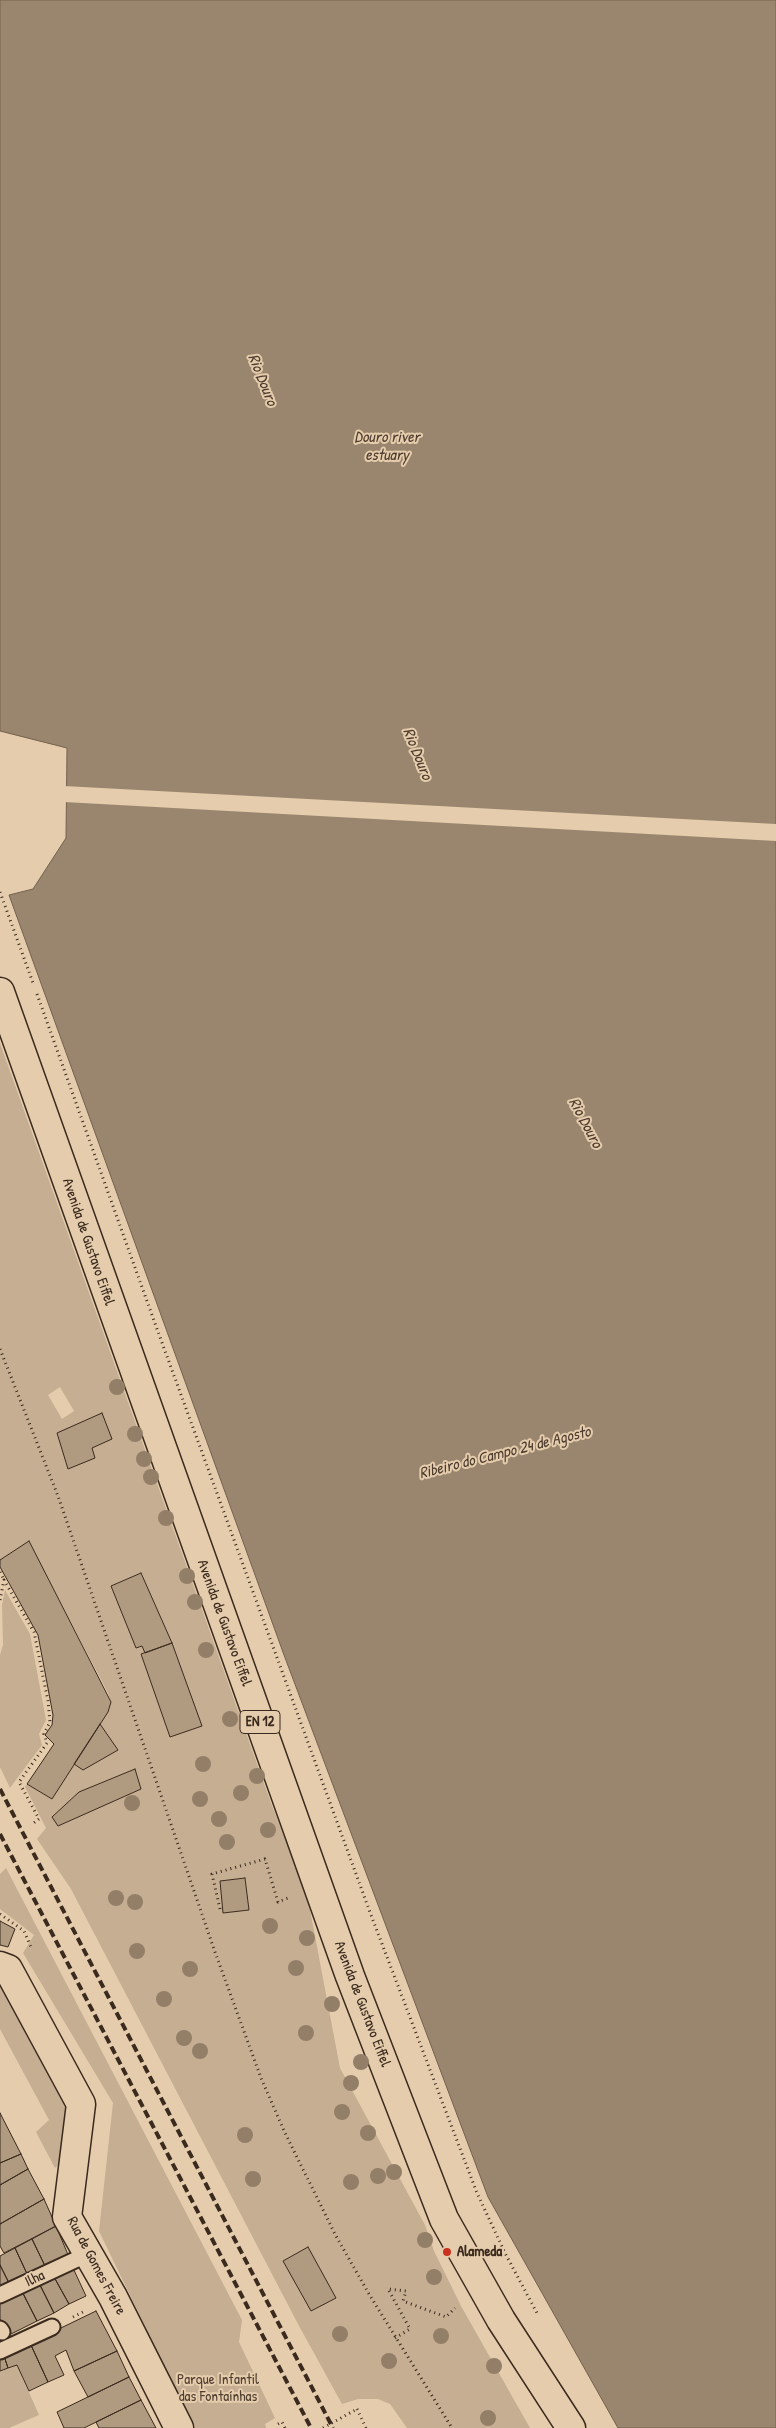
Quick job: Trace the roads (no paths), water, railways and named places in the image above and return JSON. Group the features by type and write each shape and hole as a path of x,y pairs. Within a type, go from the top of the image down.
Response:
{"main road":[{"name":"Avenida de Gustavo Eiffel","path":"0,992 350,1976 444,2219 501,2320 571,2428"},
{"name":"Rua de Gomes Freire","path":"0,1966 8,1969 81,2104 67,2217 79,2259 113,2297 178,2428"}],"lane":[{"name":"Ilha","path":"0,2295 79,2259"},
{"path":"0,2351 52,2327"}],"water":[{"name":"Douro river estuary","path":"0,0 776,0 776,2428 618,2428 488,2197 284,1655 9,895 33,889 66,838 67,748 0,731"}],"railway":[{"path":"0,1789 333,2428"},
{"path":"0,1834 311,2428"}],"place":[{"name":"Alameda","path":"447,2252"}],"water label":[{"name":"Rio Douro","path":"262,380"},
{"name":"Rio Douro","path":"417,754"},
{"name":"Rio Douro","path":"585,1123"},
{"name":"Ribeiro do Campo 24 de Agosto","path":"505,1453"}],"park label":[{"name":"Parque Infantil das Fontaínhas","path":"218,2388"}]}
